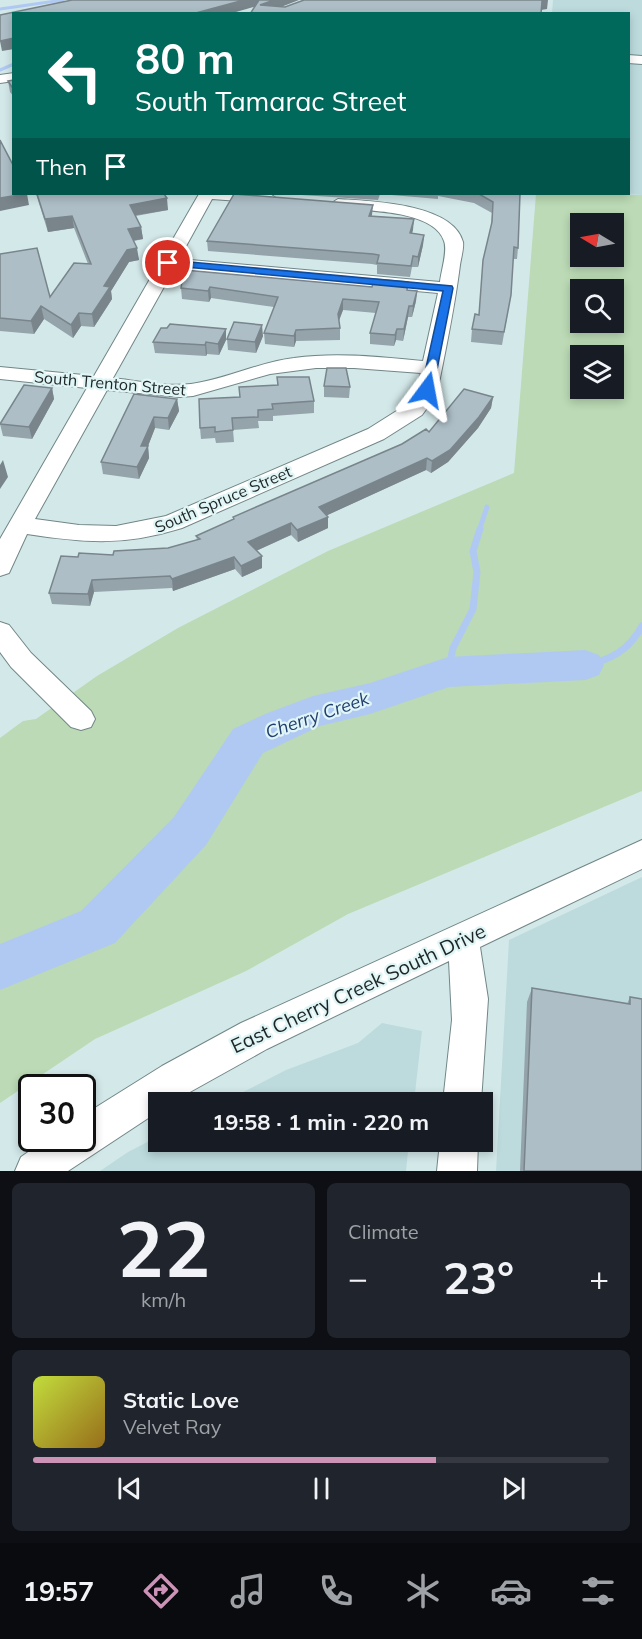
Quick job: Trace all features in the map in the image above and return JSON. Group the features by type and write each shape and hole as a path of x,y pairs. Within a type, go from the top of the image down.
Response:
{"street":[{"path":"0,567 20,525 206,195"},
{"path":"226,195 279,199"},
{"path":"325,203 401,210 436,222 449,232 454,242 448,288 432,368"},
{"path":"436,222 456,215"},
{"path":"168,263 448,288"},
{"name":"South Trenton Street","path":"0,373 158,390 190,390 205,388 266,369 319,361 360,361 432,368"},
{"name":"South Spruce Street","path":"20,525 101,535 147,531 174,522 369,438 391,426 414,410 427,390 432,368"},
{"path":"0,632 14,652 81,719"},
{"name":"East Cherry Creek South Drive","path":"96,1129 217,1055 642,854"},
{"path":"461,939 468,960 470,985 463,1092"},
{"name":"East Cherry Creek South Drive","path":"35,1171 62,1152"},
{"path":"457,1171 458,1152"}],"shaded area":[{"path":"553,0 642,0 642,195 630,194 630,12 552,12"},
{"path":"642,877 642,1171 496,1171 509,940"},
{"path":"382,1023 422,1031 415,1092 243,1092 286,1070 358,1043"},
{"path":"148,1142 148,1152 408,1152 406,1171 100,1171"}],"green space":[{"path":"536,195 642,195 642,791 348,914 246,971 95,1039 43,1074 18,1074 18,1091 0,1103 0,738 23,721 36,719 97,676 178,628 328,551 514,473"}],"building":[{"path":"72,0 244,0 199,12 14,12"},
{"path":"259,0 274,0 260,5 285,7 304,0 546,0 542,1 541,12 251,12"},
{"path":"12,12 12,38 0,41 0,15"},
{"path":"0,140 12,163 12,195 19,195 0,198"},
{"path":"37,195 165,195 167,198 130,205 141,227 128,229 137,248 127,250 104,286 110,287 92,314 79,313 71,325 41,306 31,321 0,318 0,254 37,248 50,297 74,263 91,264 72,216 45,219"},
{"path":"233,195 373,205 369,216 414,219 410,233 424,235 418,257 413,256 411,266 377,263 379,255 373,254 207,241"},
{"path":"481,195 520,195 518,248 514,247 511,295 504,332 472,329 475,314 479,315 483,260 492,222 493,202"},
{"path":"184,270 372,287 374,279 408,282 407,290 417,291 413,306 409,306 404,329 397,329 395,335 370,333 379,302 343,299 338,314 340,328 296,330 294,336 264,333 278,297 210,287 208,291 181,288"},
{"path":"234,322 262,325 255,342 227,339"},
{"path":"170,324 226,329 218,344 153,342 161,328 167,328"},
{"path":"327,368 346,368 350,387 324,386"},
{"path":"277,377 309,377 314,401 272,404 273,409 258,410 258,417 232,418 233,430 215,432 215,427 200,428 199,399 240,397 239,387 278,385"},
{"path":"24,385 52,388 29,427 0,424"},
{"path":"464,389 493,397 450,450 432,461 427,458 319,507 328,517 297,530 291,523 248,542 262,556 241,566 234,557 172,579 170,576 92,580 88,594 49,593 61,556 78,557 79,553 113,555 114,551 168,548 200,539 196,536 234,519 233,517 402,444 426,429 429,432"},
{"path":"134,394 177,399 168,418 154,417 141,446 148,446 137,467 101,462"},
{"path":"532,988 630,1004 630,997 642,999 642,1171 524,1171"}],"waterway":[{"path":"0,9 63,0"},
{"path":"0,70 12,65"},
{"path":"479,531 487,507"},
{"path":"448,672 453,648 473,609 477,572 473,551 480,529"},
{"name":"Cherry Creek","path":"585,665 618,653 631,642 642,626"},
{"name":"Cherry Creek","path":"0,967 98,927 190,831 248,741 279,725 313,712 370,698 448,672 585,665"}],"route":[{"path":"168,263 448,288 427,390"}]}
